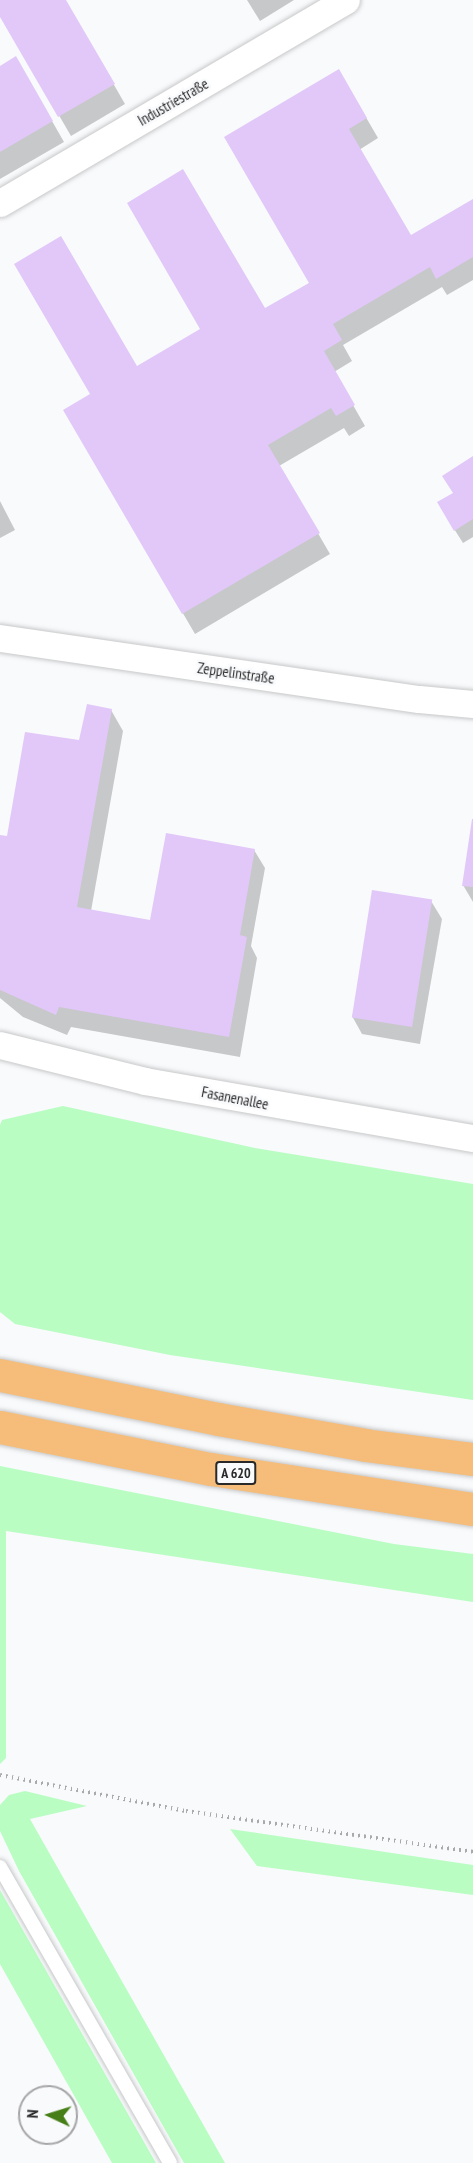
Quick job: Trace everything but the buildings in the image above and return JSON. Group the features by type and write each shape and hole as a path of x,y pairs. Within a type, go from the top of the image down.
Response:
{"highway":[{"path":"0,1375 218,1419 365,1445 473,1459"},
{"name":"A 620","path":"0,1427 211,1469 473,1509"}],"street":[{"name":"Industriestraße","path":"0,203 346,0"},
{"name":"Zeppelinstraße","path":"0,638 419,699 473,704"},
{"name":"Fasanenallee","path":"0,1045 156,1083 473,1138"}],"lane":[{"path":"0,1867 170,2163"}],"path":[{"path":"0,1774 186,1811 473,1852"}],"green space":[{"path":"63,1106 255,1148 473,1184 473,1400 170,1355 15,1324 0,1312 0,1125 2,1120"},
{"path":"0,1466 394,1544 473,1554 473,1602 6,1531 6,1758 0,1764"},
{"path":"25,1791 87,1806 30,1819 225,2163 184,2163 19,1871 0,1831 0,1805 9,1795"},
{"path":"230,1829 473,1865 473,1895 257,1866"},
{"path":"0,1890 156,2163 112,2163 78,2103 78,2085 68,2085 0,1964"}]}
